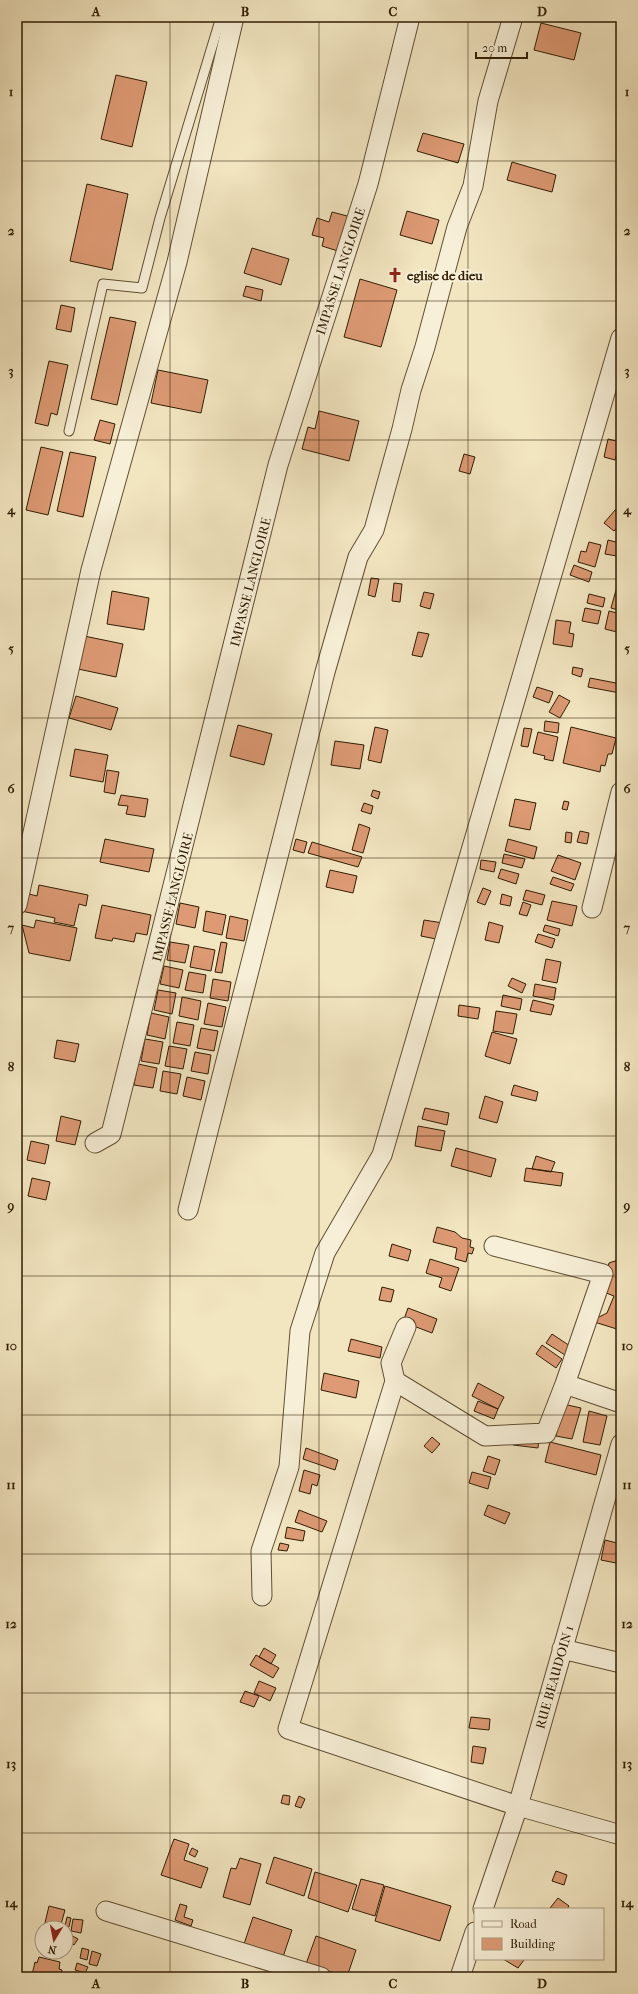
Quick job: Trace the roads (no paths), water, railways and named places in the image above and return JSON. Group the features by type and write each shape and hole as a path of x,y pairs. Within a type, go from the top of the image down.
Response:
{"street":[{"path":"18,901 91,570 177,262 234,17"},
{"name":"IMPASSE LANGLOIRE","path":"95,1143 112,1134 278,465 368,184 410,17"},
{"path":"188,1210 325,672 358,557 374,530 402,429 411,390 425,347 457,227 472,186 488,101 513,17"},
{"path":"262,1596 261,1551 289,1467 300,1330 325,1253 382,1155 621,338"},
{"path":"592,908 618,820 621,792"},
{"path":"395,1381 486,1436 546,1433 565,1384 603,1274 494,1246"},
{"path":"406,1327 391,1363 395,1381 288,1729 518,1806 621,1835"},
{"path":"565,1384 621,1403"},
{"name":"RUE BEAUDOIN 1","path":"483,1908 518,1806 621,1444"},
{"path":"562,1650 621,1663"},
{"path":"106,1911 321,1977"},
{"path":"460,1977 474,1935"}],"lane":[{"path":"70,431 103,284 142,288 160,218 221,17"}],"place":[{"name":"eglise de dieu","path":"395,275"}]}
